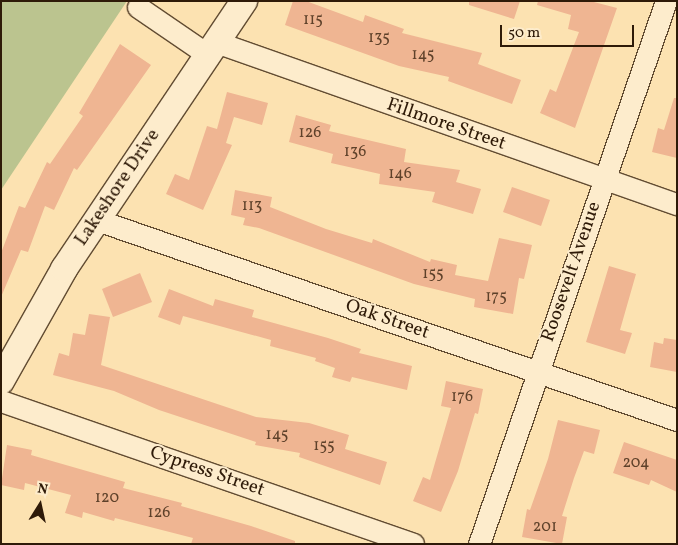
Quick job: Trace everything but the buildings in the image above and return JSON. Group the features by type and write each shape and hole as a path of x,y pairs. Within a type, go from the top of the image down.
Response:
{"street":[{"name":"Lakeshore Drive","path":"1,381 64,269 244,1"},
{"name":"Roosevelt Avenue","path":"479,544 666,1"},
{"name":"Fillmore Street","path":"138,7 212,49 677,204"},
{"name":"Oak Street","path":"97,220 677,420"},
{"name":"Cypress Street","path":"1,401 413,544"}],"green space":[{"path":"1,1 127,1 1,190"}]}
